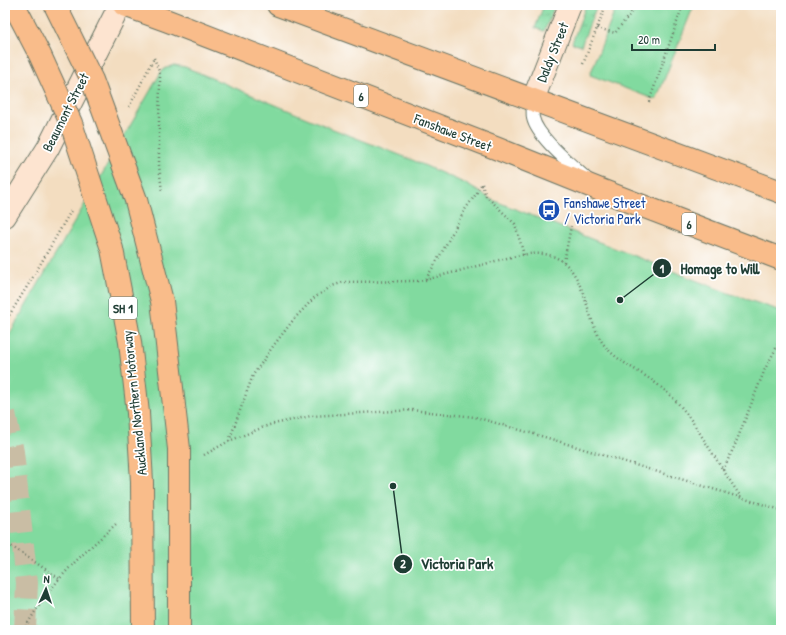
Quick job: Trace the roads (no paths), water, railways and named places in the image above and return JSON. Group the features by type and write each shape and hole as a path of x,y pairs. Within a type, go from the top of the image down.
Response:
{"main road":[{"name":"Auckland Northern Motorway","path":"14,5 40,55 71,123 112,249 130,342 138,414 142,482 143,630"},
{"path":"55,5 92,80 136,200 162,302 179,449 179,630"},
{"name":"Beaumont Street","path":"5,216 48,148 120,5"},
{"name":"Fanshawe Street","path":"124,5 781,259"},
{"path":"278,5 781,192"},
{"name":"Daldy Street","path":"533,100 570,5"}],"lane":[{"path":"533,100 533,118 540,132 546,140 598,189"}],"tunnel":[{"path":"5,413 13,452 27,583 25,630"}],"place":[{"name":"Fanshawe Street / Victoria Park","path":"549,210"},
{"name":"Homage to Will","path":"620,300"},
{"name":"Victoria Park","path":"393,486"}]}
